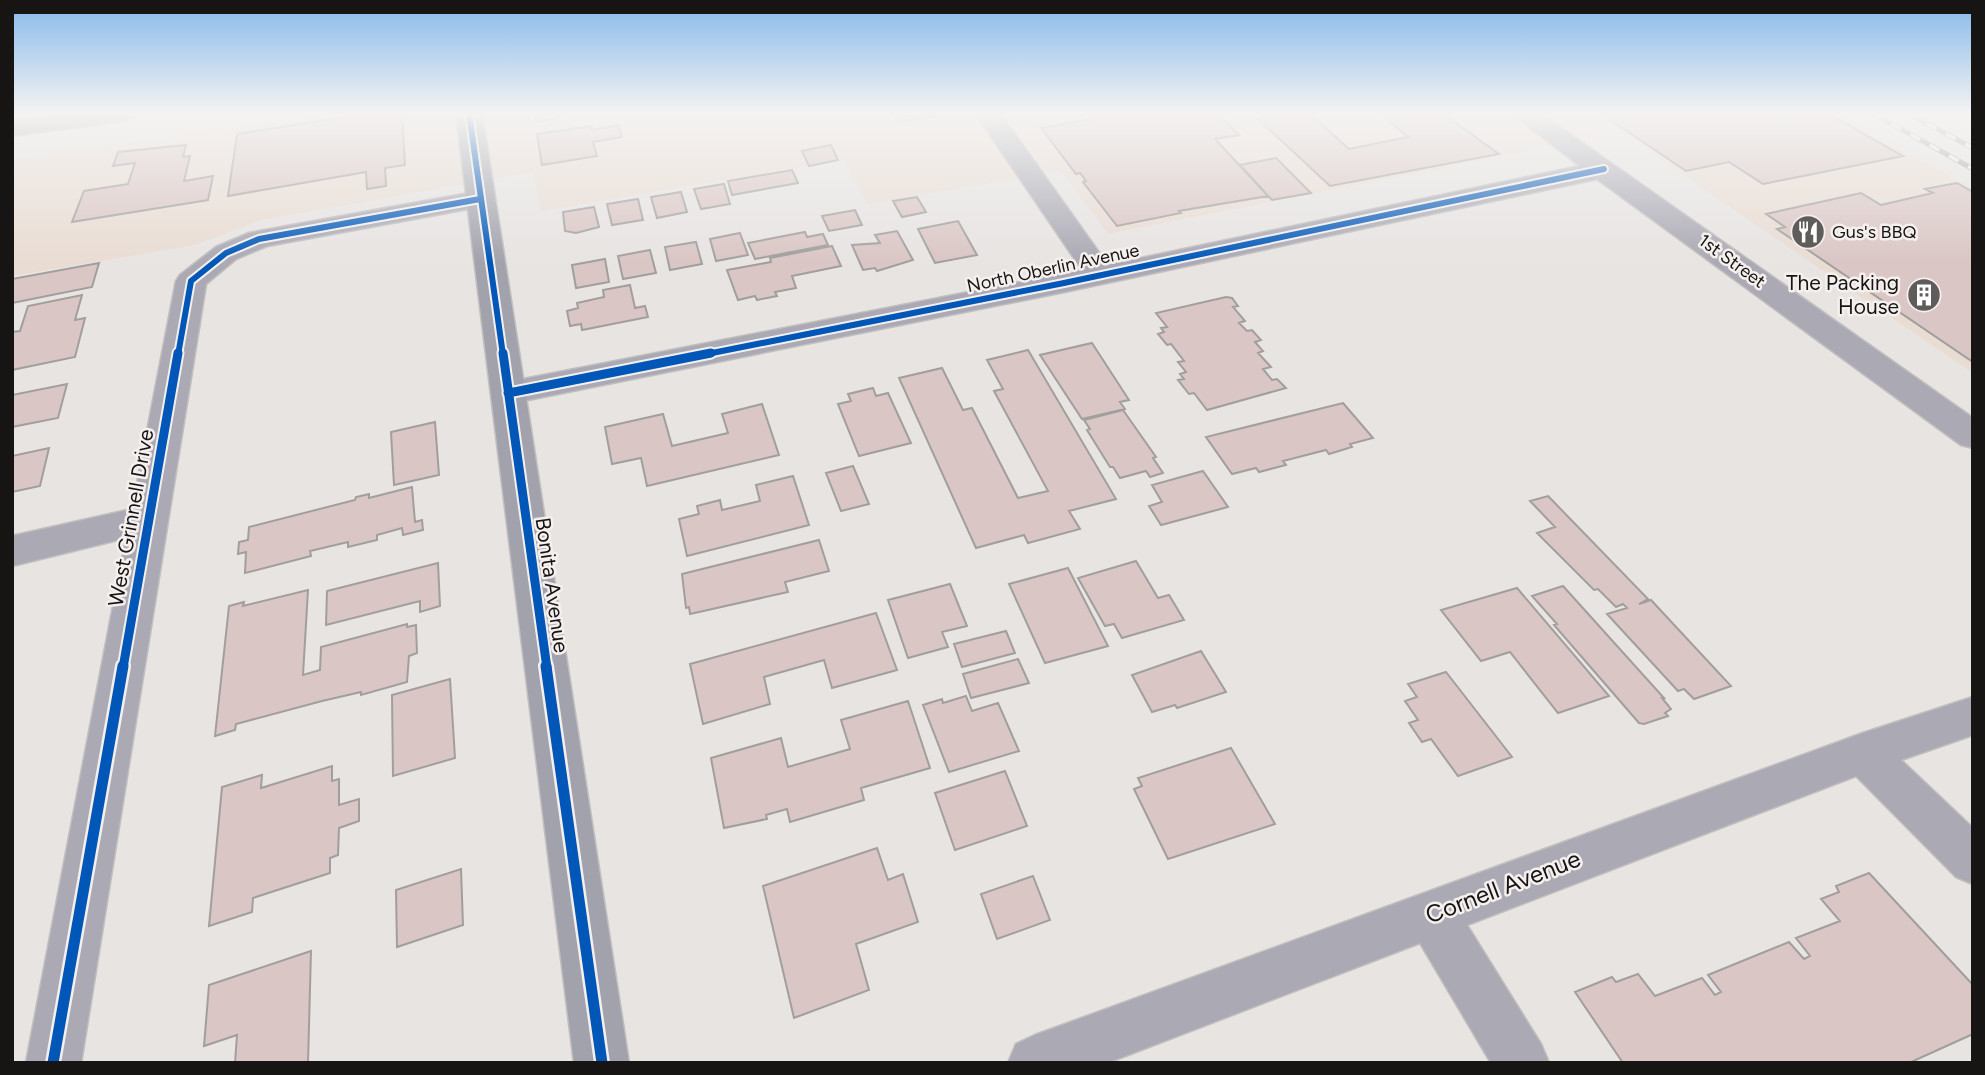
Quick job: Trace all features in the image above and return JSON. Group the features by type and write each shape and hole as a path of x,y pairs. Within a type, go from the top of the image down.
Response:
{"main road":[{"name":"Bonita Avenue","path":"475,163 602,1063"}],"street":[{"path":"1022,163 1100,274"},
{"name":"1st Street","path":"1596,163 1973,436"},
{"name":"North Oberlin Avenue","path":"508,393 1604,169"},
{"name":"West Grinnell Drive","path":"53,1063 191,281 226,253 259,239 480,199"},
{"path":"12,551 148,519"},
{"name":"Cornell Avenue","path":"1035,1063 1863,752 1973,716"},
{"path":"1863,752 1973,861"},
{"path":"1431,914 1522,1063"}],"shaded area":[{"path":"12,163 824,163 541,211 533,172 261,220 195,245 12,276"},
{"path":"845,163 1467,163 1108,234 1061,171 867,204"},
{"path":"1666,163 1927,163 1973,189 1973,373"}],"building":[{"path":"135,163 188,163 184,181 213,176 208,200 72,222 84,191 128,184"},
{"path":"233,163 405,163 385,168 386,186 367,189 366,172 228,196"},
{"path":"1068,163 1237,163 1268,196 1179,211 1181,213 1117,226 1083,182 1086,181 1080,173 1076,174"},
{"path":"1281,163 1311,193 1272,200 1240,165"},
{"path":"1305,163 1451,163 1330,186"},
{"path":"1674,163 1723,163 1686,171"},
{"path":"1731,163 1867,163 1763,184"},
{"path":"792,170 798,183 732,195 728,181"},
{"name":"The Packing House","path":"1957,183 1973,192 1973,362 1777,229 1785,227 1766,214 1861,193 1881,205 1933,193 1925,189"},
{"path":"724,184 730,204 701,209 694,189"},
{"path":"681,192 687,212 657,218 651,197"},
{"path":"917,197 926,212 902,217 893,201"},
{"path":"638,199 643,220 612,225 607,204"},
{"path":"594,207 599,227 576,233 565,231 563,212"},
{"path":"855,210 862,225 829,231 822,216"},
{"path":"958,221 977,255 935,263 918,229"},
{"path":"897,231 913,260 877,271 875,268 863,270 852,245 880,243 875,235"},
{"path":"805,232 807,237 823,234 828,245 755,259 748,243"},
{"path":"740,233 748,255 716,261 710,239"},
{"path":"696,242 702,264 670,270 665,247"},
{"path":"832,246 841,266 792,276 796,288 775,292 777,296 757,300 755,296 738,300 727,270 771,262 770,258"},
{"path":"650,250 656,273 623,279 618,256"},
{"path":"605,259 609,282 576,288 572,265"},
{"path":"99,263 92,287 12,303 12,279"},
{"path":"630,285 635,308 645,306 648,317 582,330 581,324 570,326 567,311 578,308 577,303 604,297 603,290"},
{"path":"82,295 75,320 85,318 75,357 12,370 12,332 20,331 28,306"},
{"path":"1226,297 1232,298 1238,306 1233,307 1245,321 1239,323 1247,331 1252,330 1261,340 1255,342 1263,351 1258,353 1271,367 1263,369 1272,380 1277,379 1286,388 1207,410 1194,393 1189,394 1178,380 1184,379 1180,374 1186,372 1178,362 1184,361 1171,344 1167,345 1158,334 1164,332 1161,328 1167,327 1156,313"},
{"path":"1092,343 1129,400 1120,402 1125,409 1082,419 1040,355"},
{"path":"1028,350 1116,499 1069,511 1080,529 1028,543 1024,535 976,548 899,378 942,368 963,410 972,408 1018,498 1048,491 994,391 1003,389 987,360"},
{"path":"67,384 58,418 12,427 12,395"},
{"path":"873,388 876,396 888,393 911,443 859,456 838,404 851,401 848,394"},
{"path":"1343,403 1373,438 1350,444 1352,447 1329,454 1326,450 1283,461 1286,465 1259,472 1256,468 1232,474 1206,437"},
{"path":"762,404 779,455 647,486 641,458 612,464 605,427 663,414 672,446 728,433 722,414"},
{"path":"1123,410 1156,457 1153,458 1163,473 1150,477 1146,471 1120,478 1113,467 1110,467 1087,430 1090,429 1084,420"},
{"path":"435,422 439,475 394,485 391,432"},
{"path":"49,448 40,486 12,492 12,456"},
{"path":"853,466 869,504 841,511 826,473"},
{"path":"1203,471 1228,507 1161,525 1149,506 1162,502 1152,485"},
{"path":"793,476 809,525 687,556 679,519 699,514 697,506 720,500 722,510 760,501 756,485"},
{"path":"412,487 415,522 422,520 423,530 403,535 402,528 377,535 377,540 348,547 348,542 310,551 311,556 245,573 246,552 238,554 239,542 248,540 249,527 355,500 356,497 369,494 369,498"},
{"path":"1548,496 1648,599 1639,604 1651,600 1731,686 1694,699 1684,689 1678,691 1607,614 1627,608 1623,604 1616,607 1598,589 1594,590 1537,533 1555,527 1530,501"},
{"path":"819,540 829,571 785,582 788,592 690,614 689,607 686,608 682,574"},
{"path":"1136,561 1158,598 1169,595 1184,620 1122,638 1114,624 1105,626 1078,578"},
{"path":"438,563 440,606 420,612 420,601 326,625 327,591"},
{"path":"1068,568 1108,646 1045,663 1009,584"},
{"path":"950,584 967,626 942,632 948,647 908,658 888,600"},
{"path":"1563,586 1664,698 1671,709 1665,713 1668,716 1644,724 1639,723 1532,596"},
{"path":"1517,588 1609,696 1558,713 1510,652 1481,661 1441,610"},
{"path":"308,590 303,675 320,670 321,647 407,624 407,627 416,625 417,653 409,656 407,682 236,724 235,730 215,736 229,606 244,602 243,606"},
{"path":"876,613 897,670 832,688 824,660 764,677 770,704 703,724 690,664"},
{"path":"1006,631 1015,653 962,667 954,644"},
{"path":"1201,651 1226,692 1177,708 1175,705 1152,712 1132,675"},
{"path":"1018,659 1029,683 971,698 963,674"},
{"path":"1446,672 1512,757 1458,776 1431,739 1422,742 1409,723 1418,720 1405,701 1417,697 1408,684"},
{"path":"450,679 455,758 393,776 392,695"},
{"path":"966,696 972,711 998,703 1019,751 949,772 923,705 942,699 943,703"},
{"path":"908,701 930,768 861,788 864,800 790,822 787,809 766,815 767,819 724,828 711,758 781,738 788,767 850,749 841,720"},
{"path":"1231,748 1275,824 1168,859 1134,789 1142,786 1138,778"},
{"path":"332,766 332,781 339,779 339,805 359,799 359,821 339,828 338,855 330,858 330,873 253,898 252,912 209,926 222,787 262,775 261,788"},
{"path":"1005,771 1027,826 955,850 935,793"},
{"path":"877,848 888,880 903,874 918,922 856,944 869,990 794,1018 763,886"},
{"path":"461,869 463,925 397,947 396,890"},
{"path":"1869,873 1973,985 1973,1034 1909,1063 1623,1063 1575,992 1612,977 1616,982 1638,974 1655,996 1702,978 1715,995 1721,992 1708,975 1789,942 1804,959 1810,956 1796,938 1840,921 1821,899 1839,892 1836,886"},
{"path":"1033,876 1050,920 997,939 981,894"},
{"path":"311,951 308,1063 235,1063 237,1035 204,1046 209,985"}],"railway":[{"path":"1962,163 1973,169"}],"cycle path":[{"path":"476,163 602,1063"},
{"path":"508,393 1064,283 1604,169"},
{"path":"53,1063 191,281 226,253 259,239 480,199"}],"place":[{"name":"Gus's BBQ","path":"1808,232"},
{"name":"The Packing House","path":"1924,295"}]}
